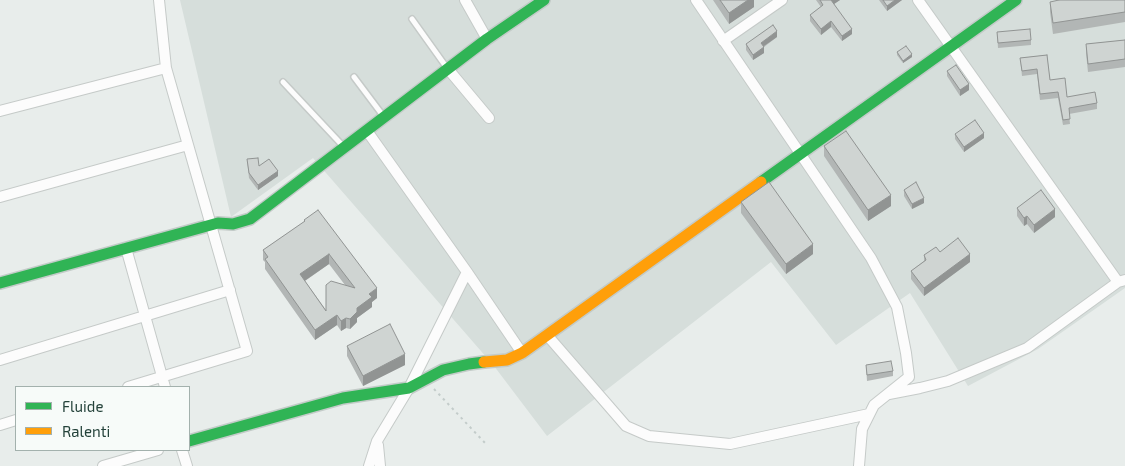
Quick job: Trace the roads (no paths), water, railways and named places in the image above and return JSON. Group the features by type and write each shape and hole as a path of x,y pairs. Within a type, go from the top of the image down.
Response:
{"street":[{"path":"135,386 163,382 247,351 166,68 159,0"},
{"path":"465,0 486,39"},
{"path":"0,283 218,223 233,224 250,219 486,39 544,0"},
{"path":"696,0 871,258 898,308 908,377 874,405 869,414 862,429 859,466"},
{"path":"723,41 782,0"},
{"path":"887,394 948,381 1027,348 1122,281 918,0"},
{"path":"190,441 343,398 409,388 443,370 469,364 506,360 522,353 1016,0"},
{"path":"0,112 166,68"},
{"path":"448,69 489,118"},
{"path":"366,131 467,272 522,353"},
{"path":"0,196 188,144"},
{"path":"126,248 163,382"},
{"path":"369,466 378,441 409,388 467,272"},
{"path":"0,360 230,290"},
{"path":"547,335 626,426 649,436 730,444 869,414"},
{"path":"0,425 15,420"},
{"path":"378,441 380,466"},
{"path":"103,466 155,451"},
{"path":"182,451 187,466"}],"lane":[{"path":"412,19 448,69"},
{"path":"354,77 384,118"},
{"path":"283,82 345,148"}]}
